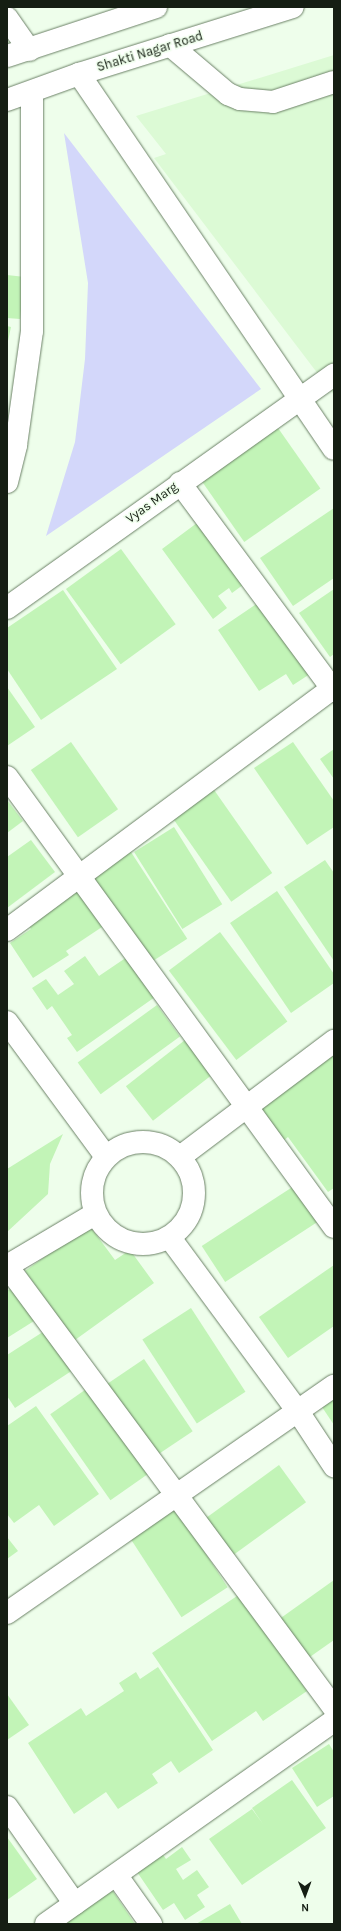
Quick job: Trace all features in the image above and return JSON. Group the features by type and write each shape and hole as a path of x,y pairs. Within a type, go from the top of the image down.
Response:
{"street":[{"path":"7,56 156,7"},
{"name":"Shakti Nagar Road","path":"7,100 32,93 79,74 293,7"},
{"path":"7,18 29,50"},
{"path":"170,45 228,94 240,99 273,102 334,82"},
{"path":"79,74 298,399 334,449"},
{"path":"7,482 16,445 32,331 32,93"},
{"name":"Vyas Marg","path":"7,608 180,483 334,375"},
{"path":"7,930 80,878 333,689 180,483"},
{"path":"7,777 334,1227"},
{"path":"7,1022 106,1157"},
{"path":"180,1157 334,1041"},
{"path":"129,1142 157,1143 180,1157 190,1172 194,1191 192,1209 184,1225 170,1238 153,1244 136,1244 118,1239 105,1228 95,1214 91,1199 92,1184 96,1169 106,1157 129,1142"},
{"path":"95,1214 7,1266 177,1493 334,1708"},
{"path":"170,1238 298,1413 334,1466"},
{"path":"7,1613 177,1493 298,1413 334,1386"},
{"path":"46,1924 334,1721"},
{"path":"7,1807 75,1904"},
{"path":"116,1876 151,1924"}],"shaded area":[{"path":"334,55 334,395 154,158 166,154 136,116"},
{"path":"64,133 261,389 46,536 75,442 85,359 88,283"}],"building":[{"path":"7,275 25,277 20,319 7,318"},
{"path":"7,326 11,327 8,341 7,341"},
{"path":"278,428 320,489 244,542 202,481"},
{"path":"334,508 334,578 293,606 260,558"},
{"path":"201,520 247,582 232,593 229,588 218,596 227,608 213,619 162,549"},
{"path":"121,549 176,624 121,664 66,589"},
{"path":"334,589 334,654 330,657 299,613"},
{"path":"63,590 117,669 41,720 7,669 7,628"},
{"path":"261,601 310,674 293,685 286,674 259,691 218,630"},
{"path":"7,687 35,727 7,746"},
{"path":"71,742 118,809 78,837 31,770"},
{"path":"293,742 334,801 334,827 307,845 254,768"},
{"path":"334,749 334,779 320,759"},
{"path":"212,787 272,873 231,902 171,816"},
{"path":"7,800 23,821 7,833"},
{"path":"174,827 222,904 182,929 134,852"},
{"path":"31,840 55,872 7,908 7,857"},
{"path":"129,849 187,939 148,964 90,875"},
{"path":"325,860 334,873 334,961 284,887"},
{"path":"81,889 105,925 66,951 69,955 33,978 10,943 31,929 27,924"},
{"path":"277,891 334,974 334,983 291,1013 230,923"},
{"path":"220,932 287,1021 236,1060 169,971"},
{"path":"85,956 99,976 127,957 155,997 77,1052 67,1038 72,1035 52,1006 47,1010 32,988 46,979 58,995 74,984 64,971"},
{"path":"157,1005 180,1037 101,1094 78,1063"},
{"path":"185,1040 212,1075 153,1121 126,1086"},
{"path":"334,1051 334,1188 328,1192 288,1137 278,1145 252,1110"},
{"path":"63,1134 50,1164 48,1194 7,1232 7,1169"},
{"path":"294,1186 317,1222 225,1282 202,1246"},
{"path":"89,1225 115,1260 130,1250 154,1283 75,1340 25,1271"},
{"path":"334,1265 334,1326 288,1358 259,1317"},
{"path":"13,1287 34,1321 7,1338 7,1291"},
{"path":"191,1308 245,1392 197,1423 142,1340"},
{"path":"49,1328 76,1368 15,1408 7,1396 7,1355"},
{"path":"144,1359 193,1431 155,1456 107,1384"},
{"path":"92,1385 152,1471 110,1500 50,1414"},
{"path":"334,1394 334,1425 320,1404"},
{"path":"36,1406 99,1494 54,1526 39,1505 14,1523 7,1514 7,1426"},
{"path":"279,1465 306,1502 232,1556 205,1519"},
{"path":"171,1500 228,1587 182,1617 125,1530"},
{"path":"7,1537 18,1551 7,1559"},
{"path":"334,1580 334,1640 307,1659 278,1620"},
{"path":"240,1594 307,1691 263,1721 256,1711 212,1741 152,1653"},
{"path":"158,1667 213,1750 179,1773 171,1761 152,1774 158,1783 118,1809 106,1792 74,1814 28,1743 81,1708 86,1716 124,1691 119,1683 136,1672 140,1679"},
{"path":"7,1694 29,1725 7,1740"},
{"path":"329,1744 334,1752 334,1796 317,1807 292,1768"},
{"path":"292,1780 326,1828 242,1885 209,1839 252,1809 263,1824 252,1808"},
{"path":"7,1837 37,1879 7,1900"},
{"path":"182,1847 191,1860 176,1869 183,1880 197,1870 209,1887 197,1895 205,1907 185,1920 174,1903 163,1910 133,1866 159,1849 166,1859"},
{"path":"110,1887 135,1924 67,1924 63,1918"},
{"path":"230,1904 242,1924 196,1924"}]}
